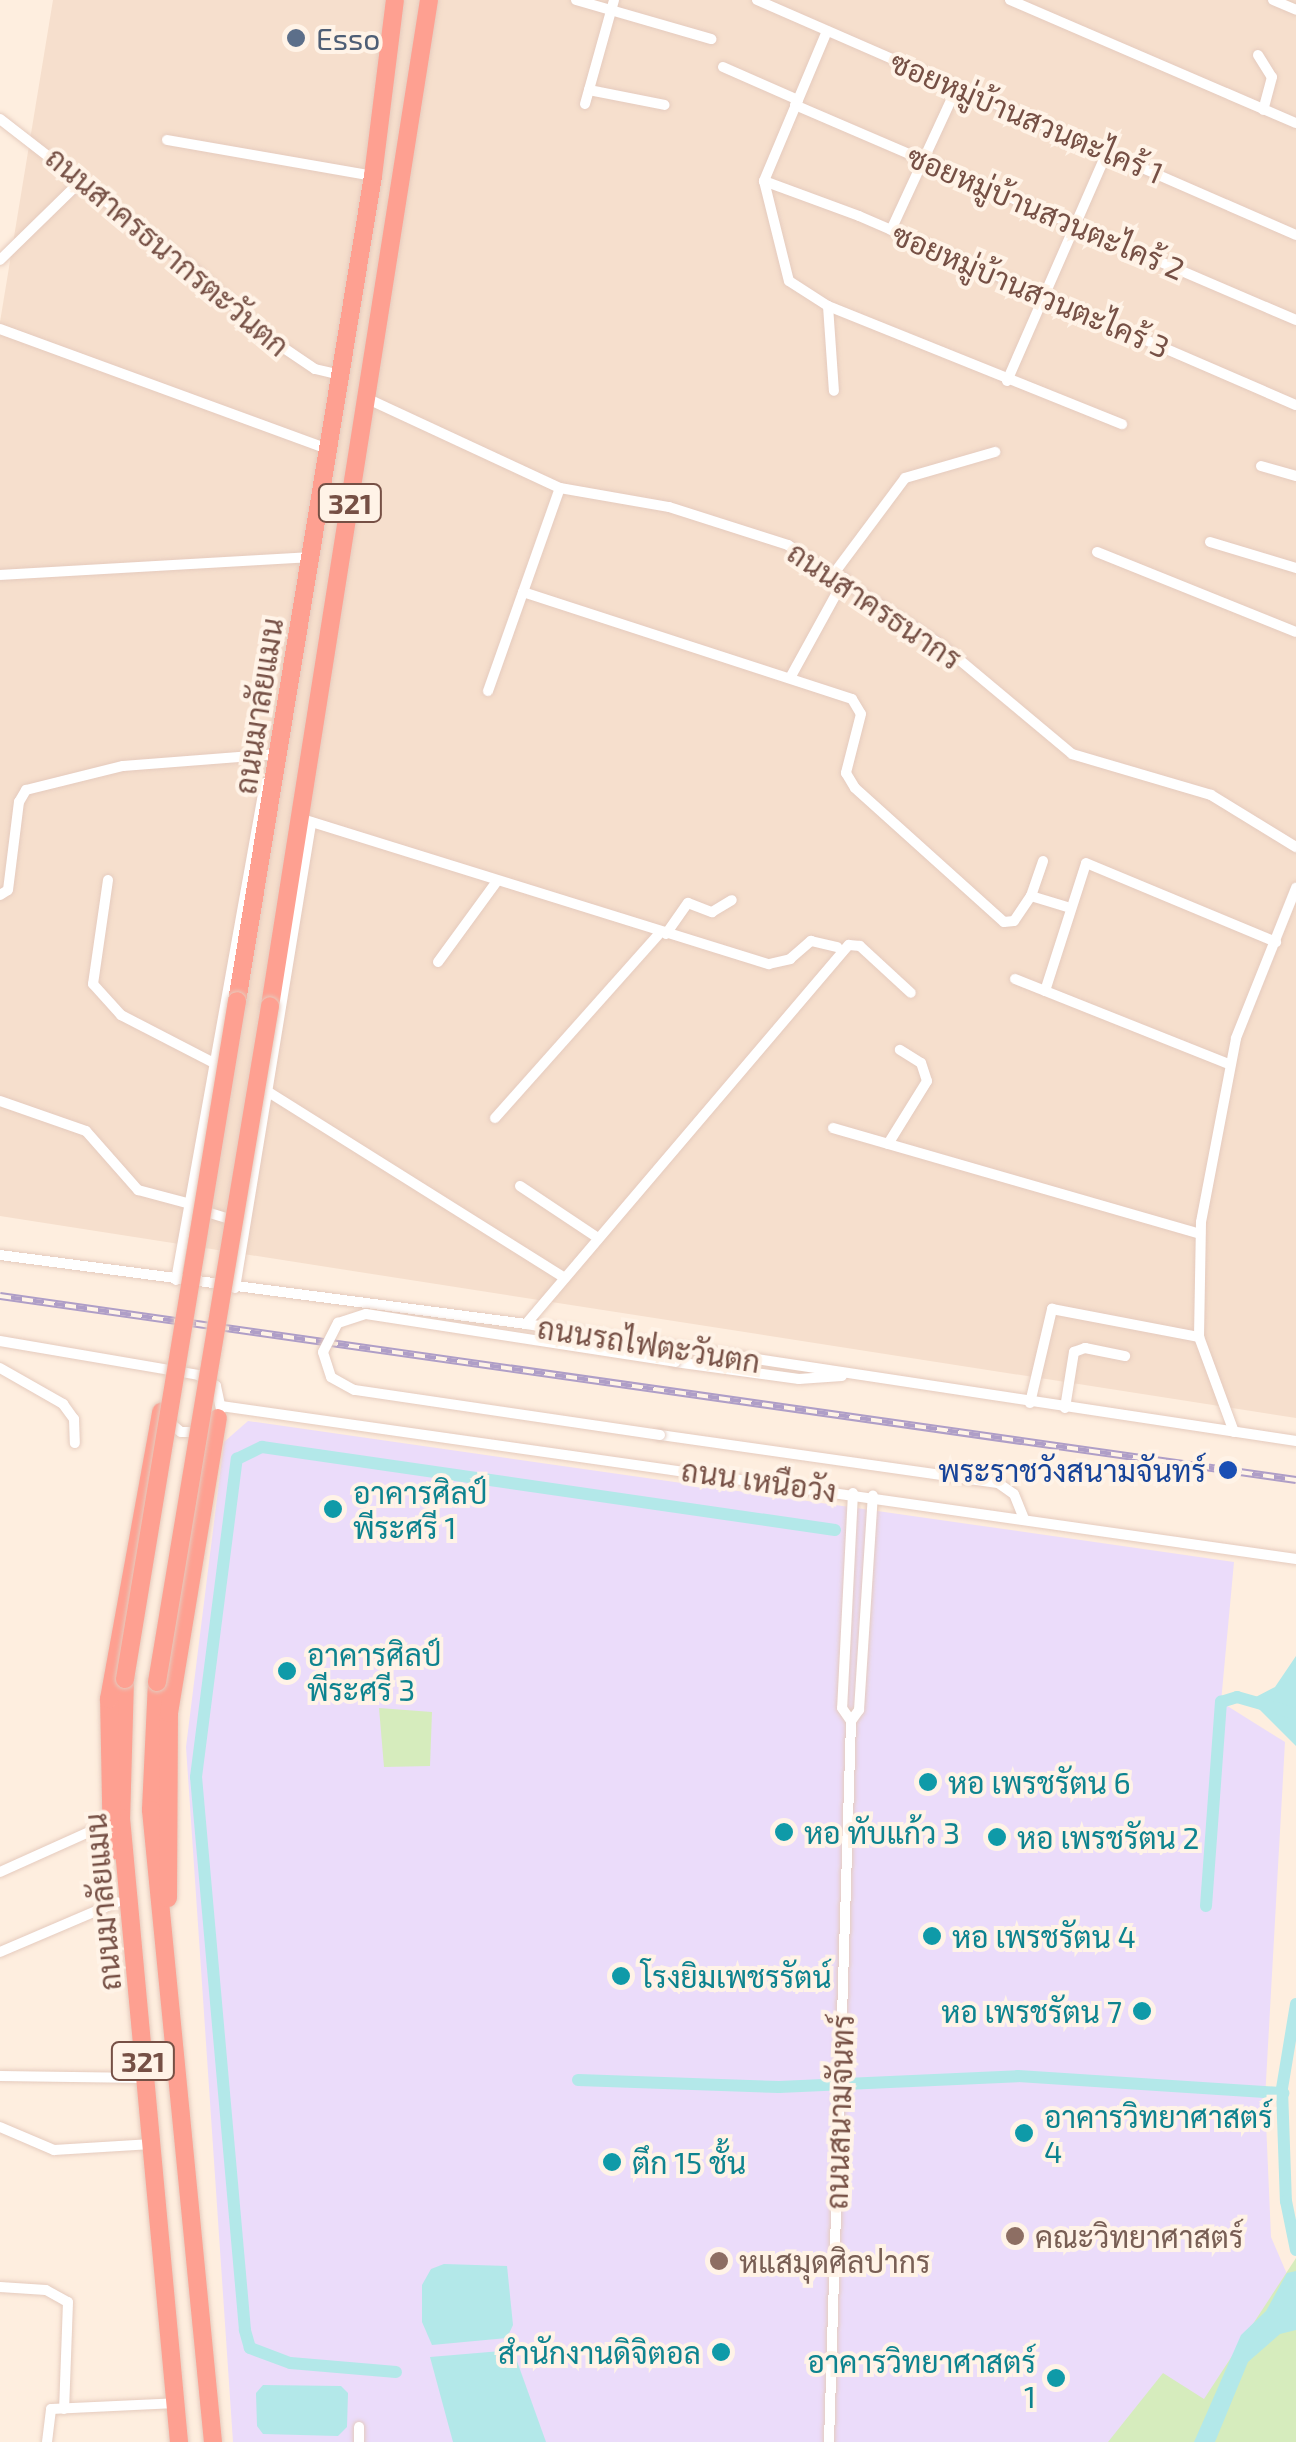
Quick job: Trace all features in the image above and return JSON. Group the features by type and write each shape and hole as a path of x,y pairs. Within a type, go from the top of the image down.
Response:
{"highway":[{"name":"ถนนมาลัยแมน","path":"179,2442 121,1818 125,1679 373,176 394,0"},
{"name":"ถนนมาลัยแมน","path":"213,2442 151,1810 157,1682 270,1006 305,820 428,0"},
{"path":"145,2073 129,2026 109,1822 110,1699 168,1370"},
{"path":"164,1934 172,1684 220,1412"}],"street":[{"path":"576,0 613,5 711,39"},
{"name":"ซอยหมู่บ้านสวนตะไคร้ 1","path":"757,0 1296,235"},
{"path":"1010,0 1296,123"},
{"path":"1272,0 1296,10"},
{"path":"585,104 613,5"},
{"path":"827,31 764,182 789,281 828,306 1007,382 1122,424"},
{"path":"1258,54 1272,77 1263,110"},
{"name":"ซอยหมู่บ้านสวนตะไคร้ 2","path":"723,68 927,162 1296,320"},
{"path":"891,230 927,162 958,87"},
{"path":"588,90 665,106"},
{"name":"ถนนสาครธนากรตะวันตก","path":"0,119 82,180 272,340 315,368 340,375"},
{"path":"167,140 373,176"},
{"path":"1007,382 1107,152"},
{"path":"0,260 82,180"},
{"name":"ซอยหมู่บ้านสวนตะไคร้ 3","path":"764,182 891,230 1296,405"},
{"path":"828,306 834,391"},
{"path":"0,329 328,449"},
{"name":"ถนนสาครธนากร","path":"368,399 560,488 708,518 788,545 840,575 943,646 1072,754 1212,795 1296,848"},
{"path":"790,678 840,575 905,478 995,452"},
{"path":"1261,466 1296,476"},
{"path":"488,691 560,488"},
{"path":"1210,542 1296,568"},
{"path":"1097,552 1296,632"},
{"path":"0,576 310,557"},
{"path":"523,592 861,704 846,773 855,788 1004,922 1014,921 1031,896 1044,861"},
{"path":"0,894 8,890 18,802 26,790 122,766 277,759 254,828 176,1280"},
{"path":"235,1288 270,1093 305,820 770,964 790,959 811,941 837,948"},
{"path":"1066,907 1089,863 1276,942"},
{"path":"108,880 93,984 121,1015 212,1062"},
{"path":"438,962 497,881"},
{"path":"1234,1432 1199,1337 1200,1234 1228,1064 1296,888"},
{"path":"1031,896 1066,907 1072,914 1045,991"},
{"path":"495,1118 688,904 712,912 732,900"},
{"path":"526,1324 850,945 860,946 911,993"},
{"path":"1015,979 1228,1064"},
{"path":"888,1144 927,1081 921,1063 900,1050"},
{"path":"270,1093 564,1278"},
{"path":"0,1101 86,1131 138,1190 187,1203"},
{"path":"833,1128 1200,1234"},
{"path":"520,1186 598,1238"},
{"path":"185,1216 199,1210 228,1215 246,1230"},
{"name":"ถนนรถไฟตะวันตก","path":"0,1254 526,1324 1030,1403 1296,1440"},
{"path":"1030,1403 1052,1308 1199,1337"},
{"path":"847,1375 799,1379 366,1314 338,1324 323,1352 331,1377 354,1390 998,1484 1014,1494 1024,1519"},
{"path":"0,1341 198,1375 216,1386 220,1412 190,1433 174,1428 161,1411"},
{"path":"1065,1408 1074,1352 1085,1348 1125,1356"},
{"path":"0,1368 63,1404 74,1420 76,1444"},
{"name":"ถนน เหนือวัง","path":"220,1412 853,1493 1296,1559"},
{"name":"ถนนสนามจันทร์","path":"829,2442 851,1721 842,1708 853,1493"},
{"name":"ถนนสนามจันทร์","path":"851,1721 860,1710 874,1496"},
{"path":"0,1872 109,1822"},
{"path":"0,1952 118,1902"},
{"path":"0,2076 145,2073"},
{"path":"0,2126 54,2150 152,2144"},
{"path":"0,2287 46,2290 68,2302 64,2410"},
{"path":"48,2442 51,2409 176,2402"},
{"path":"359,2426 359,2442"}],"shaded area":[{"path":"53,0 1296,0 1296,1418 0,1216 0,322"},
{"path":"248,1421 1234,1562 1221,1702 1285,1742 1265,2099 1271,2237 1296,2295 1296,2442 233,2442 186,1747 224,1442"}],"green space":[{"path":"379,1708 432,1712 430,1766 384,1767"},
{"path":"1296,2258 1296,2442 1108,2442 1163,2373 1204,2399"}],"water":[{"path":"1296,1656 1296,1746 1250,1700 1275,1687"},
{"path":"444,2264 507,2266 513,2325 507,2338 432,2345 422,2322 422,2285 431,2269"},
{"path":"1296,2271 1296,2330 1280,2334 1248,2362 1215,2442 1194,2442 1241,2335 1266,2311 1287,2273"},
{"path":"513,2350 546,2442 453,2442 430,2357"},
{"path":"263,2385 341,2386 348,2393 347,2427 338,2436 263,2434 257,2426 256,2393"}],"waterway":[{"path":"396,2372 290,2363 250,2348 245,2330 196,1777 237,1459 262,1447 835,1530"},
{"path":"1206,1906 1221,1702 1237,1697 1296,1714"},
{"path":"1296,2004 1282,2089 1286,2201 1296,2250"},
{"path":"578,2080 779,2087 1018,2076 1283,2093"}],"railway":[{"path":"0,1296 1296,1480"}],"place":[{"name":"Esso","path":"296,38"},
{"name":"พระราชวังสนามจันทร์","path":"1228,1470"},
{"name":"อาคารศิลป์ พีระศรี 1","path":"333,1509"},
{"name":"อาคารศิลป์ พีระศรี 3","path":"287,1671"},
{"name":"หอ เพรชรัตน 6","path":"928,1782"},
{"name":"หอ ทับแก้ว 3","path":"784,1832"},
{"name":"หอ เพรชรัตน 2","path":"997,1837"},
{"name":"หอ เพรชรัตน 4","path":"932,1936"},
{"name":"โรงยิมเพชรรัตน์","path":"621,1976"},
{"name":"หอ เพรชรัตน 7","path":"1142,2011"},
{"name":"อาคารวิทยาศาสตร์ 4","path":"1024,2133"},
{"name":"ตึก 15 ชั้น","path":"612,2162"},
{"name":"คณะวิทยาศาสตร์","path":"1015,2236"},
{"name":"หแสมุดศิลปากร","path":"719,2261"},
{"name":"สำนักงานดิจิตอล","path":"721,2352"},
{"name":"อาคารวิทยาศาสตร์ 1","path":"1056,2378"}]}
